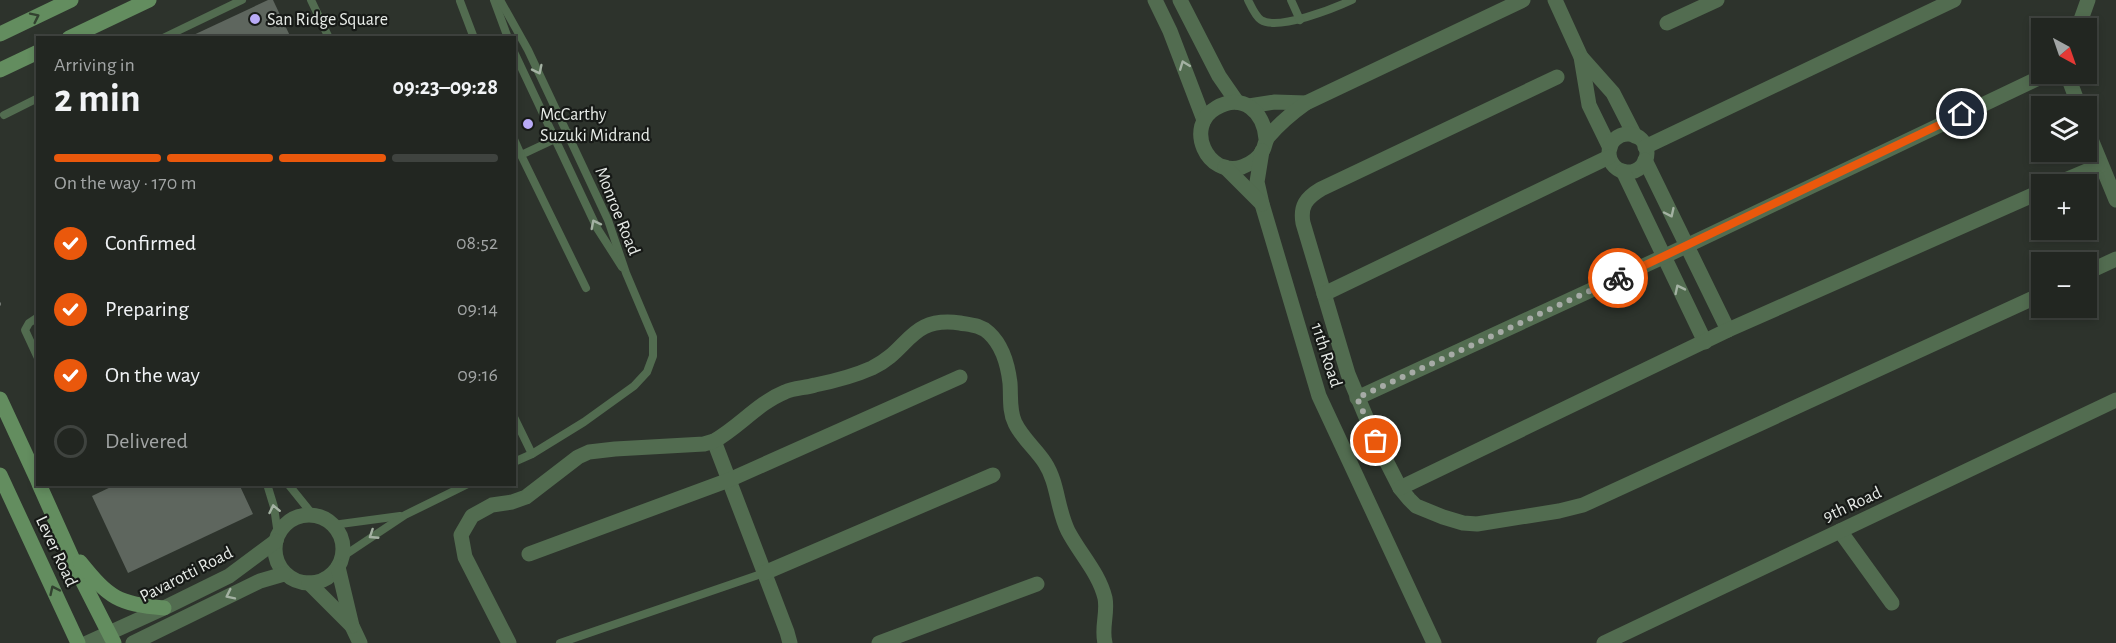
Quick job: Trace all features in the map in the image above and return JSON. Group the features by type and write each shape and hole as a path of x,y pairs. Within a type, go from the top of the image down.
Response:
{"main road":[{"path":"0,34 71,0"},
{"path":"73,36 149,0"},
{"path":"0,70 36,53"},
{"name":"Lever Road","path":"0,399 36,479"},
{"name":"Lever Road","path":"0,475 78,643"},
{"name":"Lever Road","path":"39,486 111,638"},
{"path":"66,545 92,576 117,598 137,605 164,608"}],"street":[{"path":"1155,0 1170,31 1204,120"},
{"path":"1180,0 1219,76 1243,104 1259,115 1265,126 1264,145"},
{"path":"1306,103 1224,104 1212,110 1204,120 1200,135 1203,149 1212,160 1225,167 1239,168 1253,162 1264,145 1295,111 1306,103 1523,0"},
{"path":"1555,0 1581,57 1589,105 1614,166 1623,171 1634,171 1643,165 1642,148"},
{"path":"1667,23 1717,0"},
{"path":"1642,148 1954,0"},
{"path":"2082,18 2088,0"},
{"path":"1581,57 1612,93 1642,148 1686,246 1728,330"},
{"path":"1557,77 1311,195 1304,203 1302,212 1348,374 1400,488 1416,506 1443,518 1477,524 1583,505 2031,299"},
{"path":"1357,398 1663,257 2031,82"},
{"path":"1610,152 1612,143 1620,136 1642,148"},
{"name":"11th Road","path":"1264,145 1257,182 1319,396 1434,643"},
{"path":"1324,294 1610,152"},
{"path":"2097,155 2116,200"},
{"path":"2080,174 2101,165"},
{"name":"11th Road","path":"1225,167 1262,204"},
{"path":"1623,171 1705,342"},
{"path":"1400,488 1728,330 2031,196"},
{"path":"2097,268 2116,259"},
{"path":"509,643 465,557 461,536 472,516 492,506 525,497 589,452 704,444 714,441 766,402 786,391 855,375 889,356 926,325 946,321 979,326 990,334 999,346 1010,381 1014,422 1046,464 1054,482 1058,504 1068,531 1101,585 1107,611 1103,637 1105,643"},
{"path":"529,554 729,480 960,377"},
{"name":"9th Road","path":"1604,643 2116,400"},
{"path":"714,441 790,643"},
{"path":"764,573 993,475"},
{"path":"340,562 330,576 320,582 300,583 284,574 276,558 277,538 284,526 292,519 313,515 324,518 333,525 340,534 343,545 340,562 352,626 360,643"},
{"path":"1840,531 1892,603"},
{"name":"Pavarotti Road","path":"87,643 111,638 164,608 229,576 277,538"},
{"path":"133,643 260,581 284,574"},
{"path":"309,584 352,626"},
{"path":"879,643 1037,584"}],"lane":[{"path":"167,36 242,0"},
{"path":"311,0 328,36"},
{"path":"494,0 507,36"},
{"name":"Monroe Road","path":"500,0 528,50 608,220 626,273 653,337 653,356 647,372 634,386 618,399 532,454"},
{"path":"1248,0 1261,20 1270,23 1299,20 1333,4 1352,0"},
{"path":"1292,0 1299,20"},
{"path":"460,1 473,36"},
{"name":"Monroe Road","path":"516,56 597,228 626,273"},
{"path":"4,115 36,99"},
{"path":"521,155 568,133"},
{"path":"516,144 586,288"},
{"path":"36,318 29,323 26,330 36,353"},
{"path":"516,421 532,454 516,461"},
{"path":"268,486 274,507 277,538"},
{"path":"290,486 313,515"},
{"path":"340,562 405,515 464,486"},
{"path":"333,525 405,515"},
{"path":"560,643 764,573"}],"building":[{"name":"San Ridge Square","path":"268,0 273,0 290,36 191,36"},
{"path":"113,486 240,486 253,514 128,573 92,496"}],"way so far":[{"path":"1376,441 1357,398 1618,278"}],"place":[{"name":"San Ridge Square","path":"255,19"},
{"name":"McCarthy Suzuki Midrand","path":"528,124"}],"route":[{"path":"1618,278 1962,114"}]}
